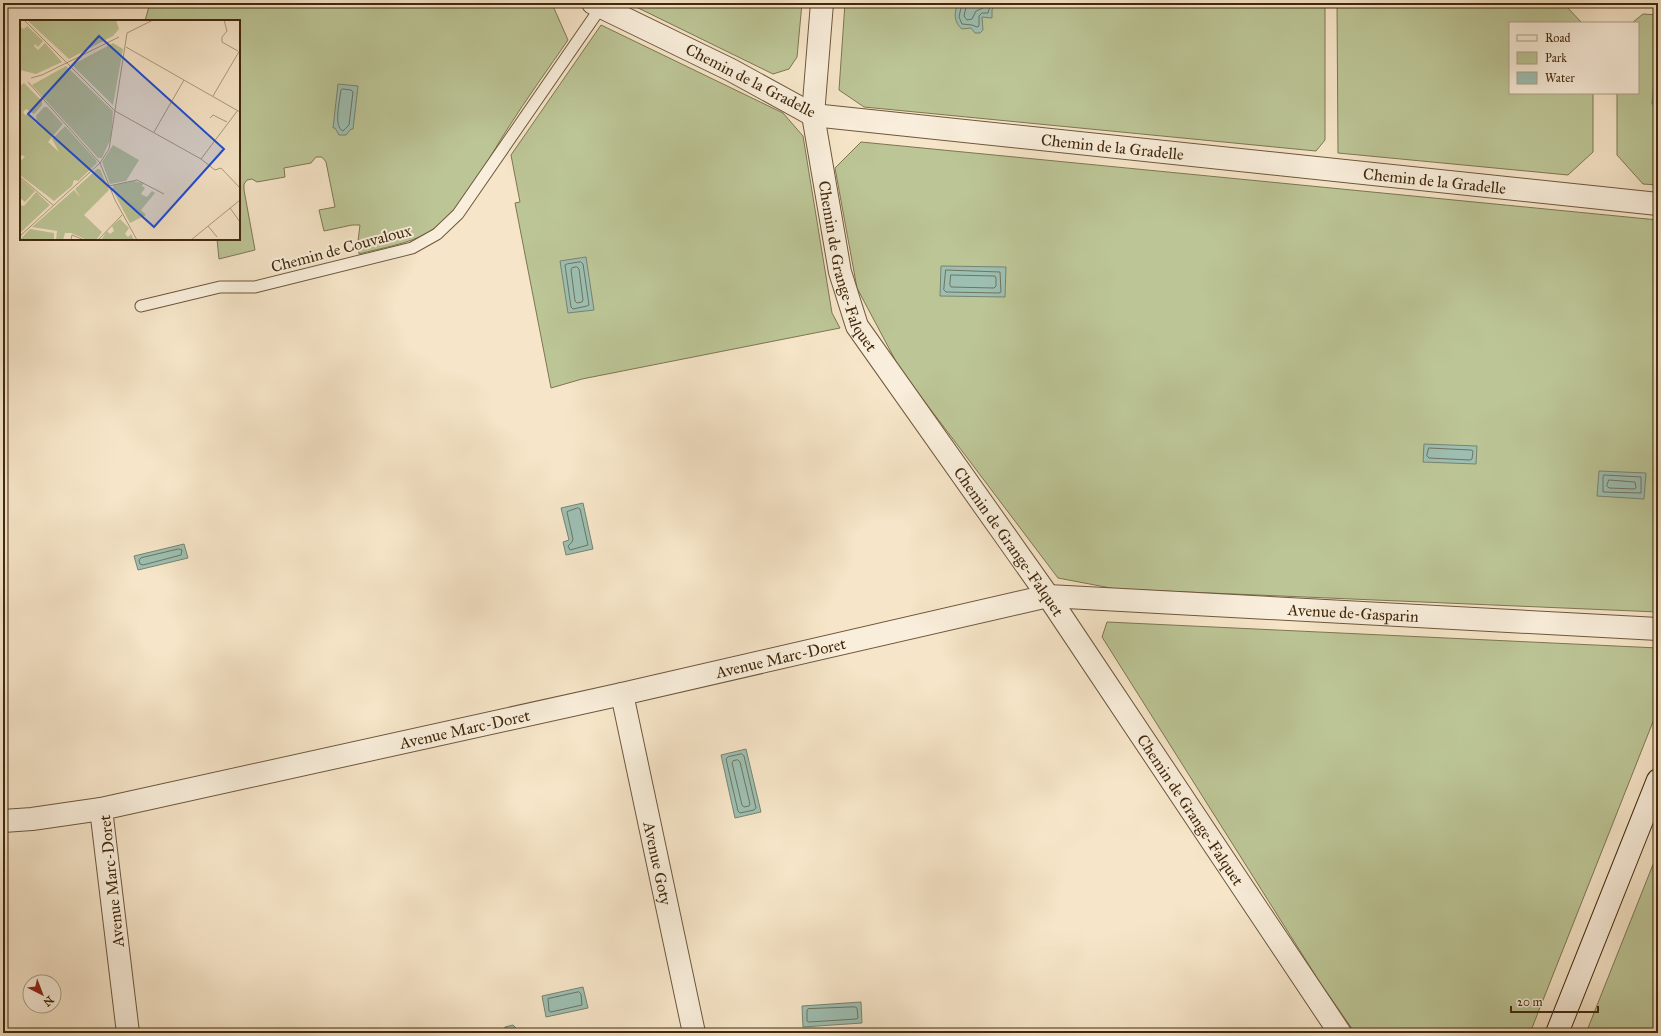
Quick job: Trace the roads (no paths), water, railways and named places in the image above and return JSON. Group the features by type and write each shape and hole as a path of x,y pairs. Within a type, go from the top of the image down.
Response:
{"street":[{"name":"Chemin de Grange-Falquet","path":"822,3 813,115 840,272 857,326 1048,596 1340,1033"},
{"name":"Chemin de la Gradelle","path":"597,5 731,70 813,115 1658,204"},
{"name":"Avenue de-Gasparin","path":"1048,596 1658,629"},
{"name":"Avenue Marc-Doret","path":"128,1033 101,809 622,694 1048,596"},
{"name":"Avenue Goty","path":"622,694 694,1033"},
{"path":"1557,1033 1658,780"},
{"path":"3,821 32,820 101,809"}],"lane":[{"name":"Chemin de Couvaloux","path":"141,306 220,287 255,287 339,268 412,248 436,234 458,214 597,5"}],"water":[{"path":"959,3 996,3 992,10 992,18 982,17 983,30 980,33 975,33 971,28 962,29 957,24 955,13"},
{"path":"1656,58 1658,59 1658,105 1652,104"},
{"path":"338,84 358,86 353,129 351,129 346,135 339,135 335,128 333,128"},
{"path":"586,257 594,310 568,313 560,261"},
{"path":"941,266 1006,267 1005,297 940,296"},
{"path":"1424,444 1477,446 1476,464 1423,462"},
{"path":"1599,471 1646,473 1644,499 1597,496"},
{"path":"583,503 593,549 566,555 563,542 569,540 561,508"},
{"path":"184,544 188,558 138,570 134,556"},
{"path":"746,749 761,812 735,818 721,755"},
{"path":"583,987 588,1008 546,1017 542,996"},
{"path":"861,1002 862,1023 803,1027 802,1006"},
{"path":"513,1025 522,1033 503,1033 505,1027"}]}
